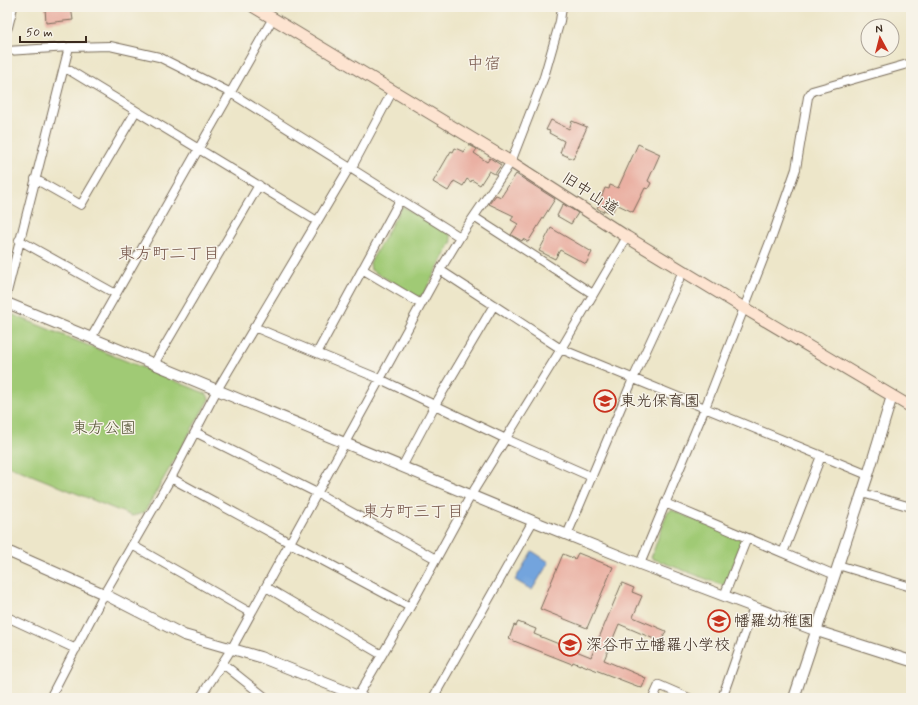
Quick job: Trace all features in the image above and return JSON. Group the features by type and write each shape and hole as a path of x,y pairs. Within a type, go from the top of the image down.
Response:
{"main road":[{"name":"旧中山道","path":"258,8 511,162 683,272 911,407"}],"street":[{"path":"7,27 12,7"},
{"path":"200,698 232,648 440,270 460,237 511,162 544,77 560,21 562,7"},
{"path":"91,338 273,18"},
{"path":"7,51 110,46 159,57 231,93 460,237"},
{"path":"7,292 69,47"},
{"path":"640,564 705,408 796,169 808,97 812,91 911,62"},
{"path":"64,67 317,221"},
{"path":"50,698 104,594 172,478 217,390 317,221 350,169 393,90"},
{"path":"35,179 81,205 136,111"},
{"path":"154,364 258,185"},
{"path":"317,353 400,200"},
{"path":"474,216 593,294"},
{"path":"7,551 104,594 184,635 232,648 284,665 360,697 382,654 410,607 471,495 561,349 627,237"},
{"path":"19,240 116,294"},
{"path":"362,269 421,304"},
{"path":"440,270 561,349 868,475"},
{"path":"567,535 633,379 683,272"},
{"path":"7,303 533,522 817,631 911,661"},
{"path":"402,467 494,305"},
{"path":"254,328 380,379 506,439 592,477"},
{"path":"794,698 862,494 892,396"},
{"path":"195,432 317,494 436,559"},
{"path":"783,553 821,456"},
{"path":"172,478 410,607"},
{"path":"862,494 911,507"},
{"path":"665,503 835,575"},
{"path":"433,698 533,522"},
{"path":"724,596 747,538"},
{"path":"132,545 251,613"},
{"path":"838,565 911,587"},
{"path":"266,587 382,654"},
{"path":"722,698 754,606"},
{"path":"7,617 76,649"},
{"path":"222,663 266,698"},
{"path":"654,698 659,685 689,698"}],"green space":[{"path":"402,206 450,234 452,241 423,295 418,297 371,270 370,263"},
{"name":"東方公園","path":"9,313 207,394 209,399 144,513 132,516 7,465 7,315"},
{"path":"672,510 740,539 742,543 726,583 722,585 651,558 667,513"}],"water":[{"path":"532,551 549,562 532,590 515,580"}],"building":[{"path":"71,7 73,20 46,23 45,8"},
{"path":"551,120 569,129 572,121 587,127 573,159 560,153 564,141 549,133 550,131 546,130"},
{"path":"638,144 660,154 648,181 651,183 648,189 645,188 633,212 616,204 612,213 604,210 603,212 597,208 603,198 601,198 605,188 609,189 610,185 618,188"},
{"path":"469,145 477,149 474,153 487,162 490,158 501,165 495,174 489,171 480,185 467,179 463,186 454,181 448,191 433,182 451,151 453,152 455,148 464,152"},
{"path":"516,174 555,199 528,242 523,239 522,241 511,235 518,224 511,220 514,216 489,204 496,195 501,197"},
{"path":"563,204 578,213 571,224 557,216"},
{"path":"551,228 592,252 586,264 560,250 555,259 539,251"},
{"path":"578,553 613,567 587,628 540,609 563,554 575,559"},
{"path":"622,583 634,588 632,592 642,596 633,617 666,631 661,642 619,624 604,660 646,678 642,688 580,664 573,662 572,664 509,639 514,625 516,626 518,622 536,629 534,634 591,657"}],"place":[{"name":"東光保育園","path":"605,401"},
{"name":"幡羅幼稚園","path":"719,621"},
{"name":"深谷市立幡羅小学校","path":"570,645"}],"district":[{"name":"中宿","path":"484,64"},
{"name":"東方町二丁目","path":"169,254"},
{"name":"東方町三丁目","path":"413,512"}]}
